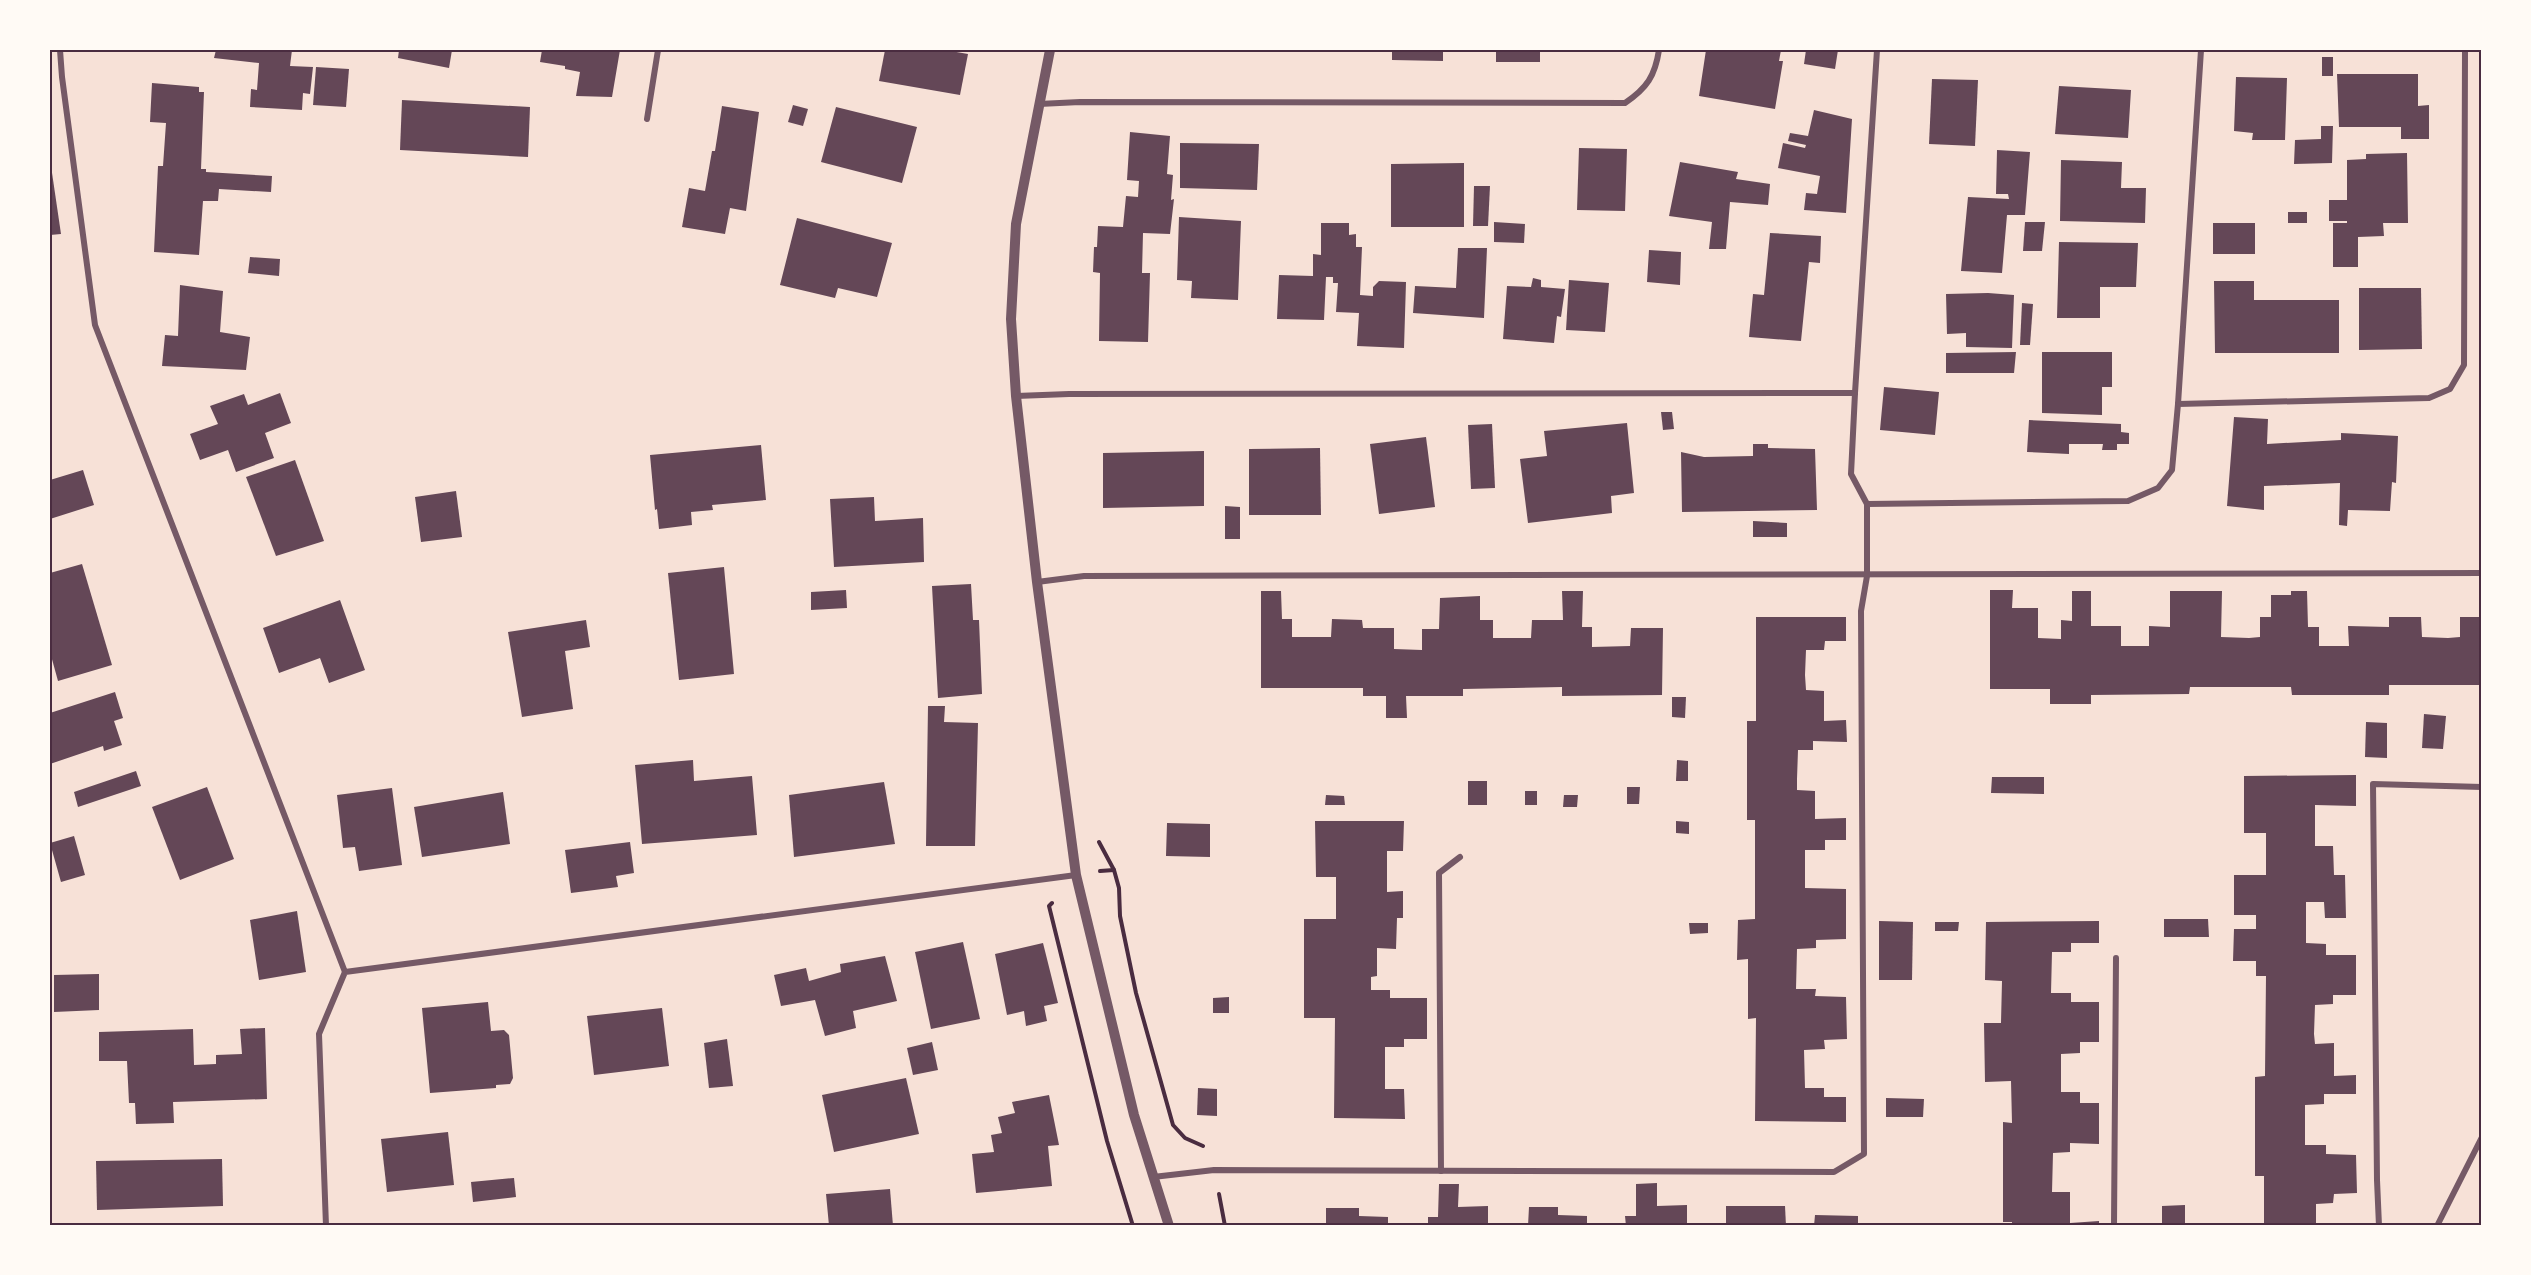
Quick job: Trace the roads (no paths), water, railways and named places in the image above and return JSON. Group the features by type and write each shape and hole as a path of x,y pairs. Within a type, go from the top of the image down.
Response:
{"street":[{"path":"60,50 96,325 345,972 319,1034 326,1226"},
{"path":"647,119 658,50"},
{"path":"1050,50 1016,224 1011,319 1016,396 1037,582 1076,875 1131,1104 1169,1226"},
{"path":"1038,104 1080,102 1625,104 1643,91 1656,68 1659,50"},
{"path":"1153,1177 1214,1170 1834,1172 1864,1154 1861,611 1868,576 1868,504 1851,474 1877,50"},
{"path":"1868,504 2128,501 2158,488 2172,470 2200,50"},
{"path":"2178,404 2429,398 2450,389 2464,364 2465,50"},
{"path":"1016,396 1069,394 1855,393"},
{"path":"1037,582 1084,576 2481,573"},
{"path":"2379,1226 2373,784 2481,787"},
{"path":"1441,1171 1439,873 1460,857"},
{"path":"345,972 1076,875"},
{"path":"2114,1226 2115,958"},
{"path":"2437,1226 2481,1137"}]}
